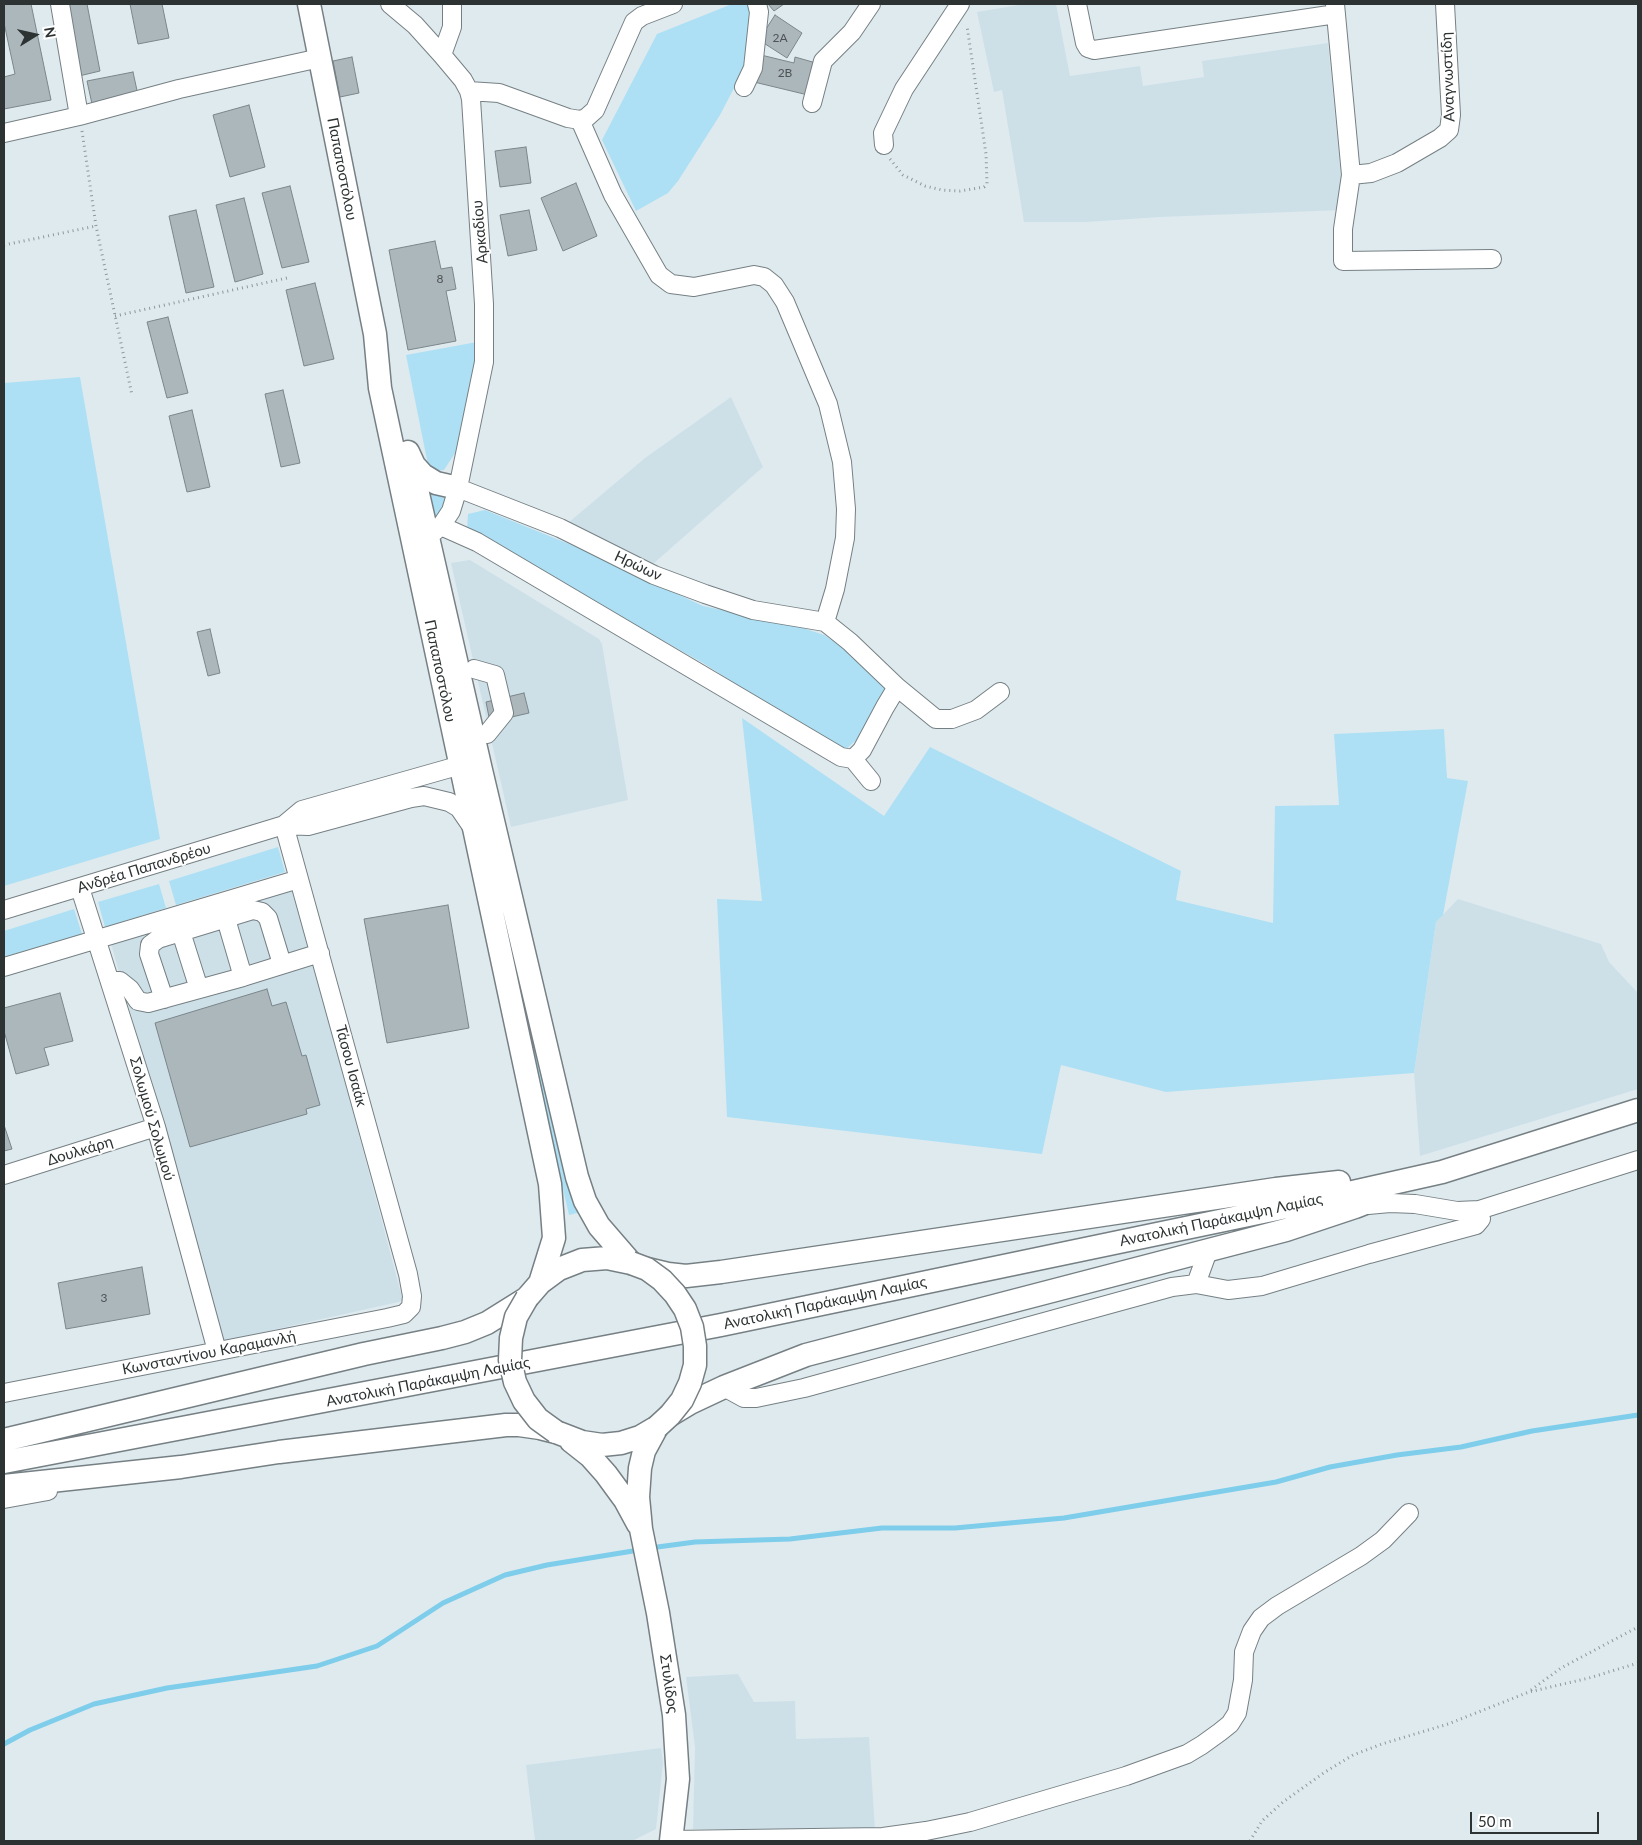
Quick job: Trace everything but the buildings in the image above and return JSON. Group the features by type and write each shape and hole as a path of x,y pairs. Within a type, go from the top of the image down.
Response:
{"main road":[{"name":"Παπαποστόλου","path":"309,4 375,334 380,388 427,534"},
{"name":"Παπαποστόλου","path":"375,334 393,386 427,534 471,767 512,901 577,1177 585,1201 599,1226 639,1266"},
{"path":"408,452 414,465 423,475 436,483 458,488"},
{"name":"Παπαποστόλου","path":"471,767 474,829 550,1184 554,1238 533,1290"},
{"name":"Ανατολική Παράκαμψη Λαμίας","path":"4,1462 721,1325 1277,1209 1442,1172 1638,1110"},
{"path":"4,1440 364,1354 465,1332 487,1323 559,1269 582,1260 607,1258 668,1274 686,1276 1276,1188 1442,1172"},
{"path":"4,1486 180,1467 279,1452 506,1425 526,1426 561,1434 582,1442 602,1445 622,1443 640,1437 690,1403 724,1387 806,1355 1286,1230 1355,1207 1442,1172"},
{"name":"Στυλίδος","path":"639,1266 662,1280 675,1294 686,1310 692,1327 695,1346 695,1365 690,1383 682,1400 664,1421 644,1451 640,1468 638,1497 641,1529 666,1660 674,1715 678,1779 671,1841"},
{"name":"Στυλίδος","path":"533,1290 516,1317 511,1338 510,1360 515,1382 524,1402 538,1419 590,1456 625,1500 641,1529"}],"street":[{"path":"60,4 80,116"},
{"name":"Αρκαδίου","path":"390,4 415,25 463,80 469,91 483,270 484,362 478,399 451,511 427,534"},
{"path":"442,55 452,27 452,4"},
{"path":"469,91 499,93 568,118 580,120 591,115 595,110 641,8 673,4"},
{"path":"744,87 753,68 759,12 757,4"},
{"path":"812,103 823,61 852,32 871,4"},
{"path":"884,144 883,133 904,89 960,4"},
{"path":"1076,4 1084,43 1088,48 1094,50 1336,9 1351,175 1343,229 1343,261 1492,259"},
{"name":"Αναγνωστίδη","path":"1351,175 1371,173 1397,163 1440,138 1449,130 1451,115 1445,4"},
{"path":"4,133 320,58"},
{"path":"580,120 613,195 659,275 671,284 694,288 754,275 760,276 774,285 785,302 828,404 842,462 846,538 835,589 825,622 936,719 952,719 976,710 1000,692"},
{"name":"Ηρώων","path":"458,488 560,528 654,575 705,594 753,610 825,622"},
{"path":"427,534 477,542 792,730 841,757 853,759 871,781"},
{"path":"474,669 496,675 504,713 487,734"},
{"path":"853,759 862,750 898,687"},
{"name":"Ανδρέα Παπανδρέου","path":"284,825 302,810 471,767"},
{"name":"Ανδρέα Παπανδρέου","path":"4,910 284,825 308,826 396,800 424,796 449,802 459,808 474,829"},
{"name":"Τάσου Ισαάκ","path":"284,825 408,1274 412,1296 411,1307"},
{"path":"4,967 300,879"},
{"name":"Σολωμού Σολωμού","path":"80,888 156,1127 217,1351"},
{"path":"164,1000 149,954 150,945 158,939 253,910 262,912 268,918 282,964"},
{"path":"226,919 243,977"},
{"path":"181,932 199,989"},
{"path":"110,981 120,981 130,989 138,1001 148,1003 164,1000 320,953"},
{"name":"Δουλκάρη","path":"4,1175 156,1127"},
{"path":"1355,1207 1390,1203 1416,1204 1457,1211 1479,1210 1638,1160"},
{"path":"724,1387 744,1398 756,1398 804,1388 1172,1288 1196,1284 1228,1290 1262,1286 1476,1225 1481,1218 1479,1210"},
{"path":"1196,1284 1208,1251"},
{"name":"Κωνσταντίνου Καραμανλή","path":"4,1393 404,1314 411,1307"},
{"path":"4,1499 180,1467"},
{"path":"671,1841 882,1837 926,1831 970,1822 1126,1776 1187,1754 1230,1724 1237,1713 1243,1680 1244,1652 1252,1631 1261,1618 1277,1606 1348,1565 1376,1546 1409,1513"}],"path":[{"path":"884,144 890,158 903,174 924,186 960,191 987,184 986,154 966,22"},
{"path":"80,116 96,226 132,395"},
{"path":"4,244 96,226"},
{"path":"115,316 287,278"},
{"path":"1528,1692 1561,1668 1638,1627"},
{"path":"1250,1841 1262,1821 1283,1802 1353,1755 1448,1724 1528,1692 1589,1678 1638,1663"}],"shaded area":[{"path":"732,4 747,4 751,14 745,67 720,115 678,181 668,193 636,211 602,140 657,34"},
{"path":"1025,4 1056,4 1070,76 1140,66 1143,86 1204,77 1202,61 1328,43 1343,210 1159,217 1087,222 1024,222 1002,90 994,92 977,12"},
{"path":"477,342 478,357 457,450 444,470 433,471 428,465 406,355"},
{"path":"80,377 160,839 4,886 4,383"},
{"path":"731,397 763,467 653,564 568,523 645,458"},
{"path":"428,491 453,494 440,519 435,517"},
{"path":"485,510 574,546 703,606 797,626 824,635 853,655 889,689 868,730 846,749 794,721 703,663 467,530 468,514"},
{"path":"470,560 599,639 602,644 628,800 511,827 451,563"},
{"path":"742,718 884,816 930,747 1181,871 1176,900 1273,923 1275,806 1339,805 1334,734 1444,729 1447,778 1468,781 1443,915 1436,922 1414,1073 1166,1092 1061,1065 1042,1154 727,1117 717,899 762,901"},
{"path":"483,811 581,1212 569,1215 476,812"},
{"path":"278,847 285,872 176,905 169,881"},
{"path":"159,884 166,908 105,927 98,902"},
{"path":"293,886 403,1301 223,1341 110,940"},
{"path":"1458,899 1601,944 1609,962 1638,993 1638,1089 1420,1156 1414,1073 1436,922"},
{"path":"74,909 82,934 4,957 4,931"},
{"path":"738,1674 754,1702 795,1701 796,1739 869,1737 875,1830 693,1829 695,1747 686,1677"},
{"path":"661,1748 663,1763 656,1829 632,1841 535,1841 526,1765"}],"waterway":[{"path":"650,1548 695,1542 790,1539 882,1528 955,1528 1064,1518 1276,1482 1330,1467 1397,1455 1461,1447 1532,1431 1638,1415"},
{"path":"4,1744 30,1730 94,1704 167,1688 317,1666 377,1646 443,1603 505,1575 547,1565 639,1550"}]}
